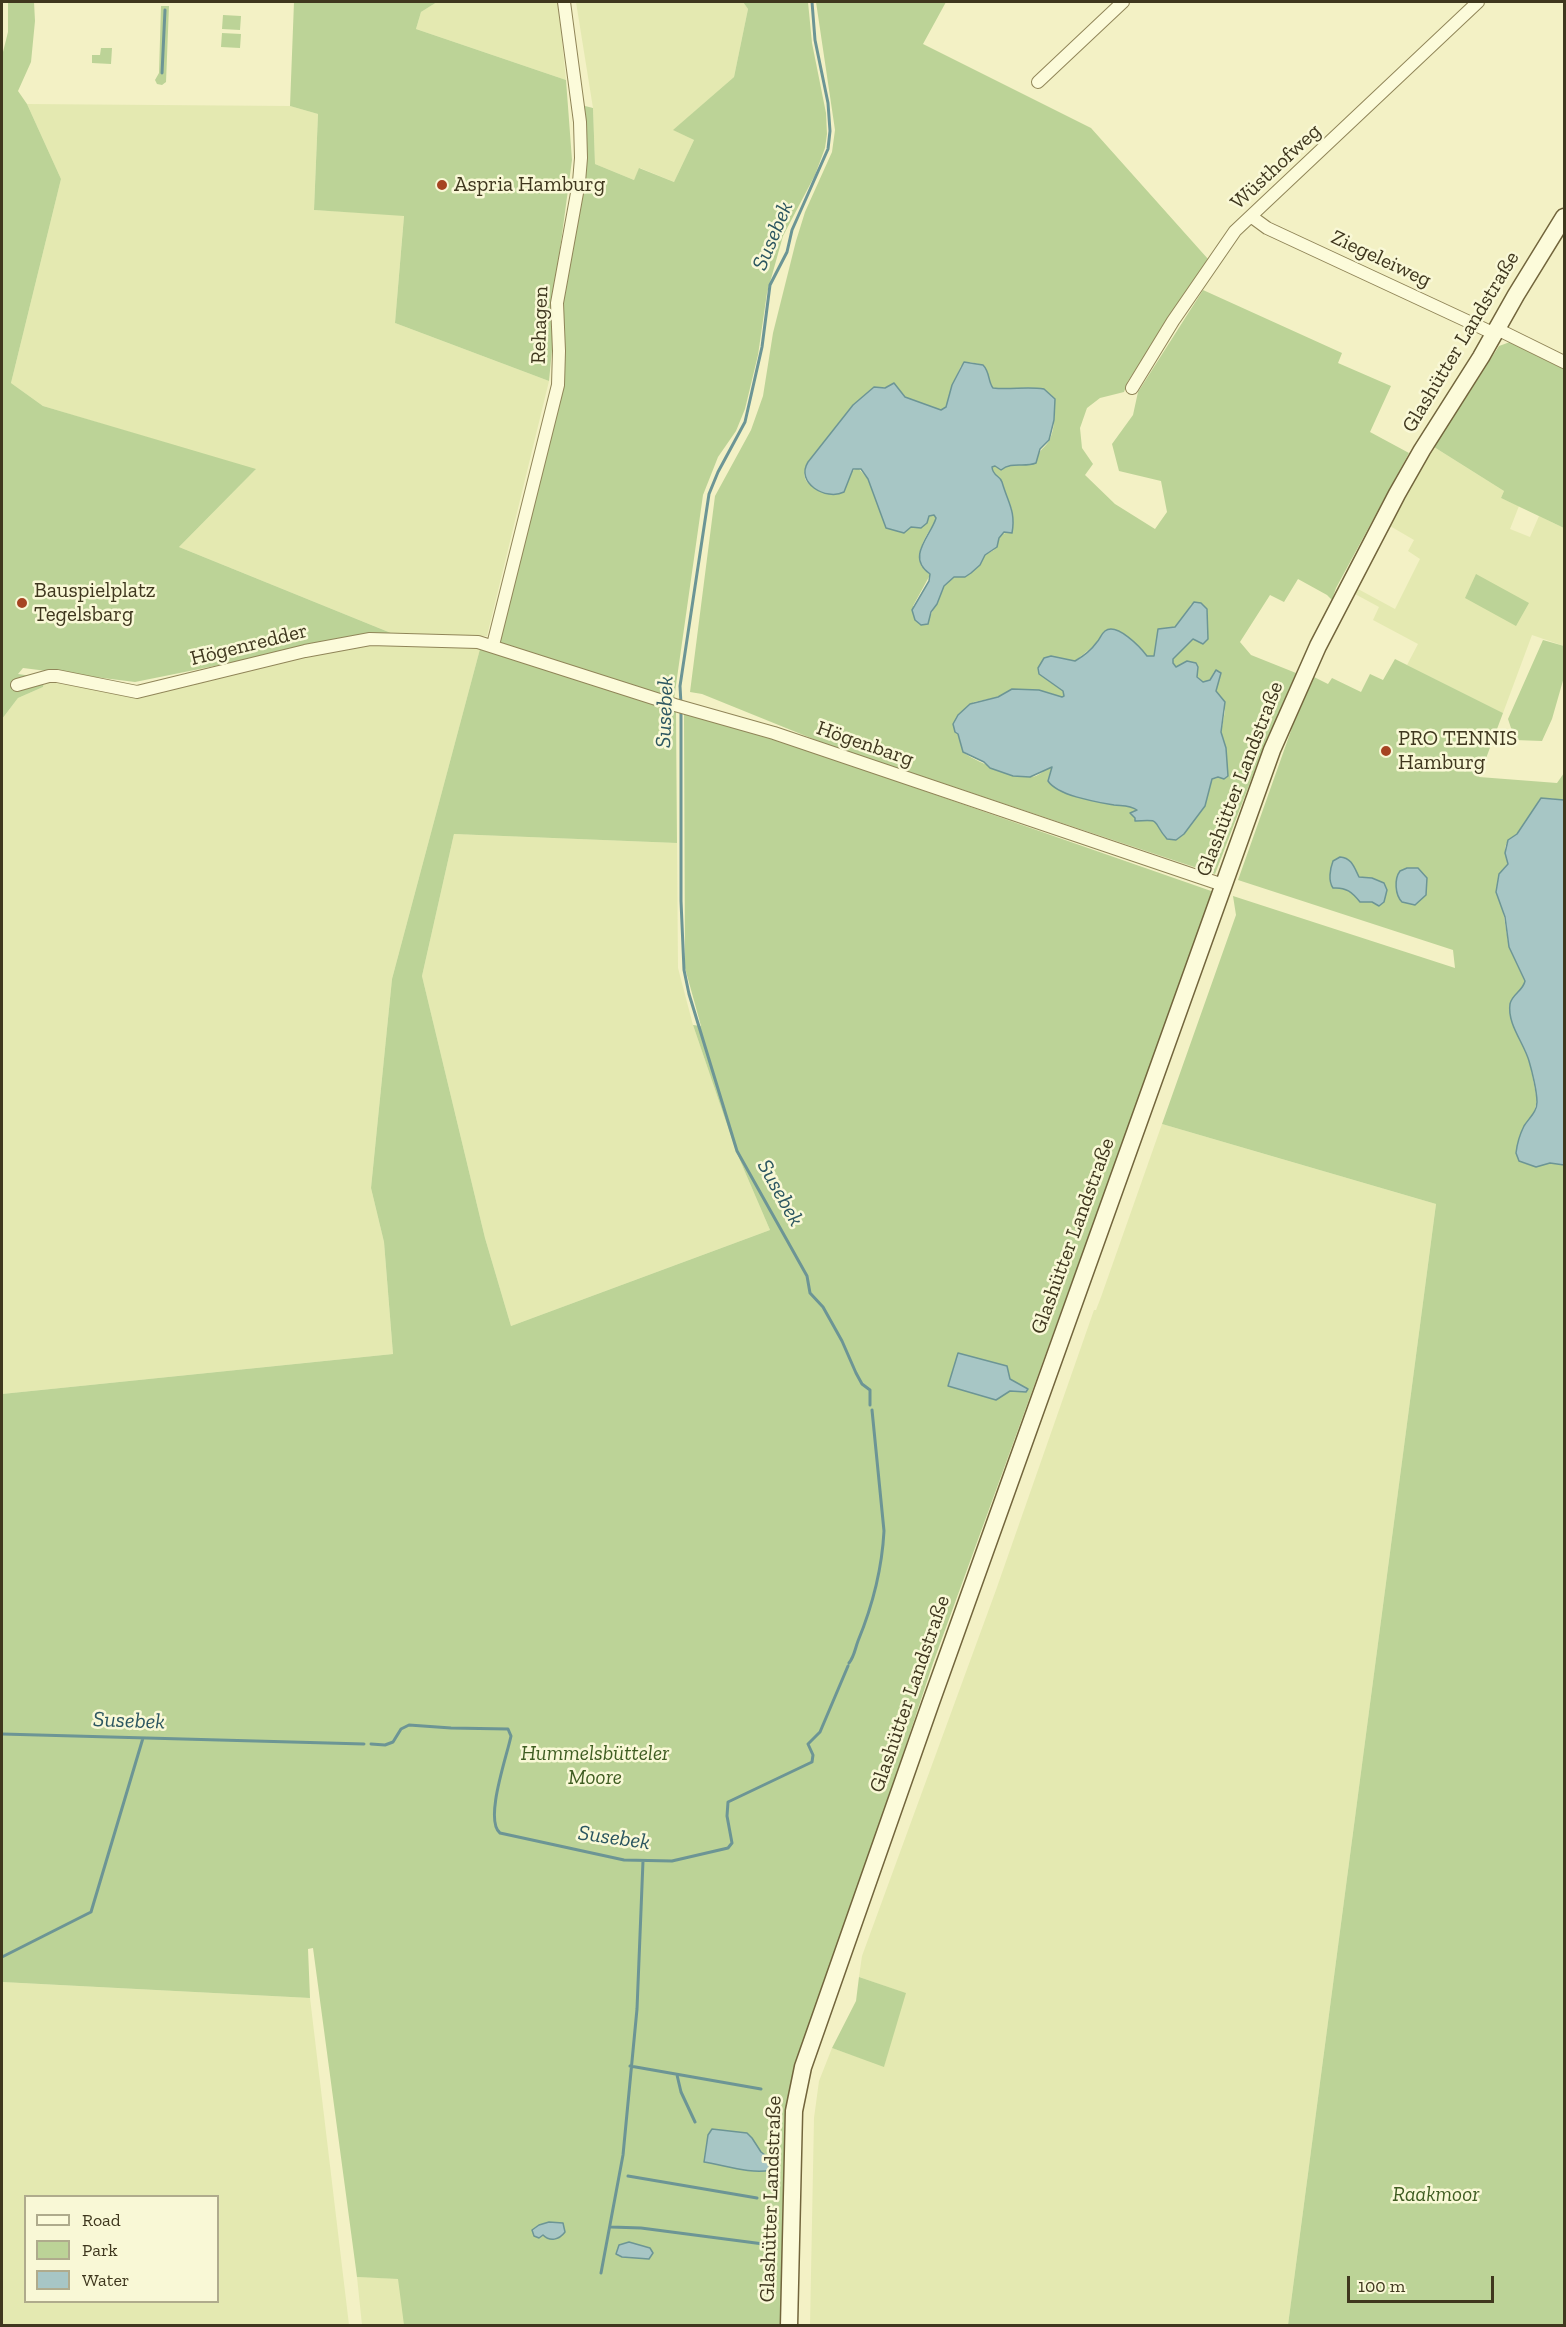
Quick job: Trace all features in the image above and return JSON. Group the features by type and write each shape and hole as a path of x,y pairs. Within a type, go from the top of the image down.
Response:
{"street":[{"name":"Rehagen","path":"493,645 558,385 557,303 579,182 581,158 580,122 564,2"},
{"path":"1038,82 1122,2"},
{"name":"Wüsthofweg","path":"1132,388 1206,271 1235,231 1252,218 1478,2"},
{"name":"Glashütter Landstraße","path":"789,2325 794,2111 803,2067 931,1702 1272,750 1318,645 1397,494 1564,217"},
{"name":"Ziegeleiweg","path":"1252,218 1267,228 1564,362"},
{"name":"Högenredder","path":"16,686 49,676 57,676 129,691 146,691 305,651 378,638 468,641 493,645"},
{"name":"Högenbarg","path":"493,645 675,705 774,733 1223,885"}],"green space":[{"path":"8,2 34,2 35,21 31,62 18,91 27,104 61,179 11,383 43,406 256,469 179,547 391,633 378,633 135,682 23,668 18,674 45,678 43,687 18,698 2,719 2,56 8,32"},
{"name":"Aspria Hamburg","path":"294,2 437,2 421,12 416,29 566,80 572,160 552,309 549,381 395,323 404,216 314,210 318,114 290,106"},
{"path":"437,2 558,2 566,80 416,29 421,12"},
{"path":"576,2 743,2 748,9 734,77 674,130 694,140 674,182 640,168 634,180 595,164 593,108"},
{"path":"743,2 808,2 812,43 826,113 827,134 825,148 815,175 783,236 767,293 758,355 745,409 736,431 718,457 703,495 674,699 497,642 561,387 561,305 581,105 593,108 595,164 634,180 639,168 674,182 694,140 673,130 734,77 748,9"},
{"path":"816,2 946,2 923,44 1091,128 1208,259 1128,381 1124,392 1100,398 1087,408 1080,428 1082,448 1093,464 1085,475 1115,504 1155,529 1167,512 1161,481 1119,471 1112,444 1133,415 1138,392 1203,290 1342,353 1338,363 1391,386 1370,432 1409,453 1336,588 1332,600 1298,579 1284,602 1270,595 1240,642 1251,655 1296,673 1256,767 1215,874 828,745 702,694 690,692 715,496 751,430 763,396 773,333 796,241 805,212 832,152 835,130","holes":["970,362 983,365 993,388 1044,389 1055,399 1054,425 1050,439 1039,453 1037,460 1012,464 999,469 992,467 1002,483 1012,509 1008,532 1000,535 994,550 985,555 980,565 965,577 954,577 944,586 929,619 913,606 930,575 922,566 920,553 936,520 934,515 910,527 876,499 868,479 858,468 850,472 844,492 821,489 808,483 805,471 808,462 853,405 874,387 898,388 905,397 941,410 946,407 952,385 961,366","1191,604 1207,609 1208,638 1193,639 1173,659 1173,663 1176,667 1188,662 1196,664 1197,676 1203,682 1210,680 1214,672 1220,671 1216,691 1225,711 1221,732 1226,748 1228,776 1212,779 1205,806 1184,834 1176,840 1165,837 1156,822 1147,819 1137,821 1133,816 1137,810 1133,806 1089,799 1053,771 1052,767 1034,777 1024,777 976,760 963,752 958,734 958,715 974,702 998,697 1012,689 1064,696 1063,691 1042,676 1044,659 1051,656 1075,661 1096,644 1120,631 1140,647 1147,656 1155,656 1158,629 1175,627 1185,617"]},
{"path":"161,6 169,6 166,82 162,85 157,84 155,80 159,73"},
{"path":"223,15 241,16 240,30 222,29"},
{"path":"222,33 241,34 240,48 221,47"},
{"path":"101,48 112,48 111,64 92,63 92,55 100,55"},
{"path":"27,104 290,106 318,114 314,210 404,215 395,323 549,381 487,636 391,633 179,547 255,470 43,406 11,383 61,179"},
{"path":"1510,342 1564,368 1564,528 1501,498 1504,491 1434,447 1499,346"},
{"path":"1434,447 1504,491 1501,498 1519,506 1510,529 1530,537 1539,516 1564,528 1564,646 1532,635 1503,713 1407,665 1418,644 1373,620 1379,607 1355,594 1358,589 1395,609 1420,559 1408,551 1414,540 1390,526"},
{"path":"1476,574 1529,603 1516,626 1465,598"},
{"path":"1543,640 1564,646 1564,677 1552,719 1542,741 1515,740 1508,719"},
{"path":"382,641 471,646 480,649 392,979 371,1188 384,1242 393,1354 2,1394 2,719 18,698 43,687 45,678 137,690"},
{"name":"Hummelsbütteler Moore","path":"480,649 676,711 677,843 454,834 422,976 485,1238 511,1326 770,1230 736,1151 693,1025 701,1026 685,968 684,714 773,738 1214,892 933,1663 788,2103 785,2325 404,2325 398,2279 357,2277 313,1948 308,1949 310,1998 2,1982 2,1394 393,1354 384,1242 371,1188 392,979"},
{"name":"Raakmoor","path":"1395,659 1503,713 1479,777 1557,783 1564,773 1564,800 1547,798 1539,800 1519,831 1507,844 1505,851 1508,864 1502,870 1503,911 1509,947 1525,982 1524,987 1510,1002 1512,1020 1529,1059 1537,1100 1534,1112 1524,1127 1524,1163 1536,1167 1550,1163 1564,1165 1564,2325 1288,2325 1436,1204 1162,1124 1236,915 1233,896 1455,968 1453,950 1238,880 1293,725 1314,677 1328,684 1332,678 1361,692 1370,674 1383,680"},
{"path":"454,834 677,843 678,968 693,1025 736,1151 770,1230 511,1326 485,1238 422,976"},
{"path":"1162,1124 1436,1204 1288,2325 810,2326 814,2118 819,2081 832,2048 884,2066 905,1993 859,1977 862,1956 996,1590"},
{"path":"859,1977 906,1993 884,2067 832,2048 856,2001"},
{"path":"2,1982 310,1998 349,2325 2,2325"},
{"path":"357,2277 405,2279 411,2325 362,2325"}],"water":[{"path":"964,362 983,365 993,388 1044,389 1055,399 1054,420 1049,440 1040,449 1036,463 1009,466 1001,470 995,466 992,467 1001,480 1011,507 1012,533 1004,532 999,538 997,547 985,555 980,565 971,573 965,577 954,577 944,586 931,612 928,624 921,625 915,620 912,610 929,581 930,574 923,567 920,553 934,524 936,518 934,515 929,516 927,523 921,528 911,527 904,533 886,528 868,479 861,469 853,469 844,492 837,494 821,492 814,488 806,477 805,470 808,462 853,405 874,387 885,388 894,383 905,397 941,410 946,407 952,385"},
{"path":"1194,602 1201,603 1207,609 1208,639 1203,644 1193,639 1173,659 1173,663 1176,667 1187,661 1196,663 1197,677 1203,682 1210,680 1216,670 1221,673 1216,691 1225,702 1221,732 1226,748 1228,776 1224,779 1218,777 1212,779 1205,806 1184,834 1176,840 1167,839 1156,822 1135,821 1130,813 1137,810 1132,807 1088,800 1060,791 1048,781 1052,767 1030,777 1013,776 990,768 984,762 963,752 953,724 958,715 970,704 998,697 1012,689 1039,690 1064,696 1063,691 1039,674 1038,668 1044,658 1051,656 1075,661 1098,641 1105,631 1110,629 1128,637 1147,656 1154,656 1158,629 1175,627"},
{"path":"1541,798 1564,800 1564,1165 1550,1163 1536,1167 1519,1161 1516,1153 1524,1126 1536,1109 1537,1098 1527,1054 1513,1026 1510,1011 1511,1001 1525,981 1509,947 1505,917 1496,892 1499,874 1508,864 1505,853 1508,840 1517,834"},
{"path":"1340,857 1350,861 1359,877 1372,878 1384,883 1387,890 1384,902 1379,906 1372,902 1360,902 1348,891 1333,888 1330,878 1331,868 1333,861"},
{"path":"1407,868 1418,868 1427,878 1426,895 1415,905 1402,902 1397,891 1398,874"},
{"path":"958,1353 1007,1366 1010,1379 1028,1389 1026,1392 1010,1391 996,1400 948,1386"},
{"path":"712,2129 747,2133 765,2155 770,2170 747,2170 704,2162 708,2135"},
{"path":"549,2222 563,2223 565,2232 554,2239 543,2235 539,2238 534,2236 532,2230"},
{"path":"629,2242 650,2248 653,2253 649,2259 622,2257 616,2254 619,2245"}],"waterway":[{"name":"Susebek","path":"681,704 680,686 709,494 745,422 762,347 770,285 787,252 792,230 828,149 830,131 828,103 815,40 812,2"},
{"path":"162,73 165,10"},
{"name":"Susebek","path":"681,711 681,901 684,970 689,994 737,1151 807,1276 810,1293 823,1307 862,1384 870,1390 870,1405"},
{"name":"Susebek","path":"849,1663 868,1615 879,1574 883,1545 884,1531 872,1410"},
{"name":"Susebek","path":"371,1744 385,1745 393,1742 401,1729 409,1725 508,1729 511,1736 495,1802 494,1815 500,1833 624,1860 672,1861 728,1848 732,1843 727,1816 728,1802 812,1762 813,1755 808,1744 820,1732 848,1666"},
{"name":"Susebek","path":"2,1734 364,1744"},
{"path":"2,1957 91,1912 143,1738"},
{"path":"601,2273 623,2155 637,2009 643,1861"},
{"path":"630,2066 761,2089"},
{"path":"677,2075 681,2092 695,2122"},
{"path":"628,2176 757,2198"},
{"path":"611,2227 641,2228 771,2245"}],"place":[{"name":"Aspria Hamburg","path":"442,185"},
{"name":"Bauspielplatz Tegelsbarg","path":"22,603"},
{"name":"PRO TENNIS Hamburg","path":"1386,751"}]}
